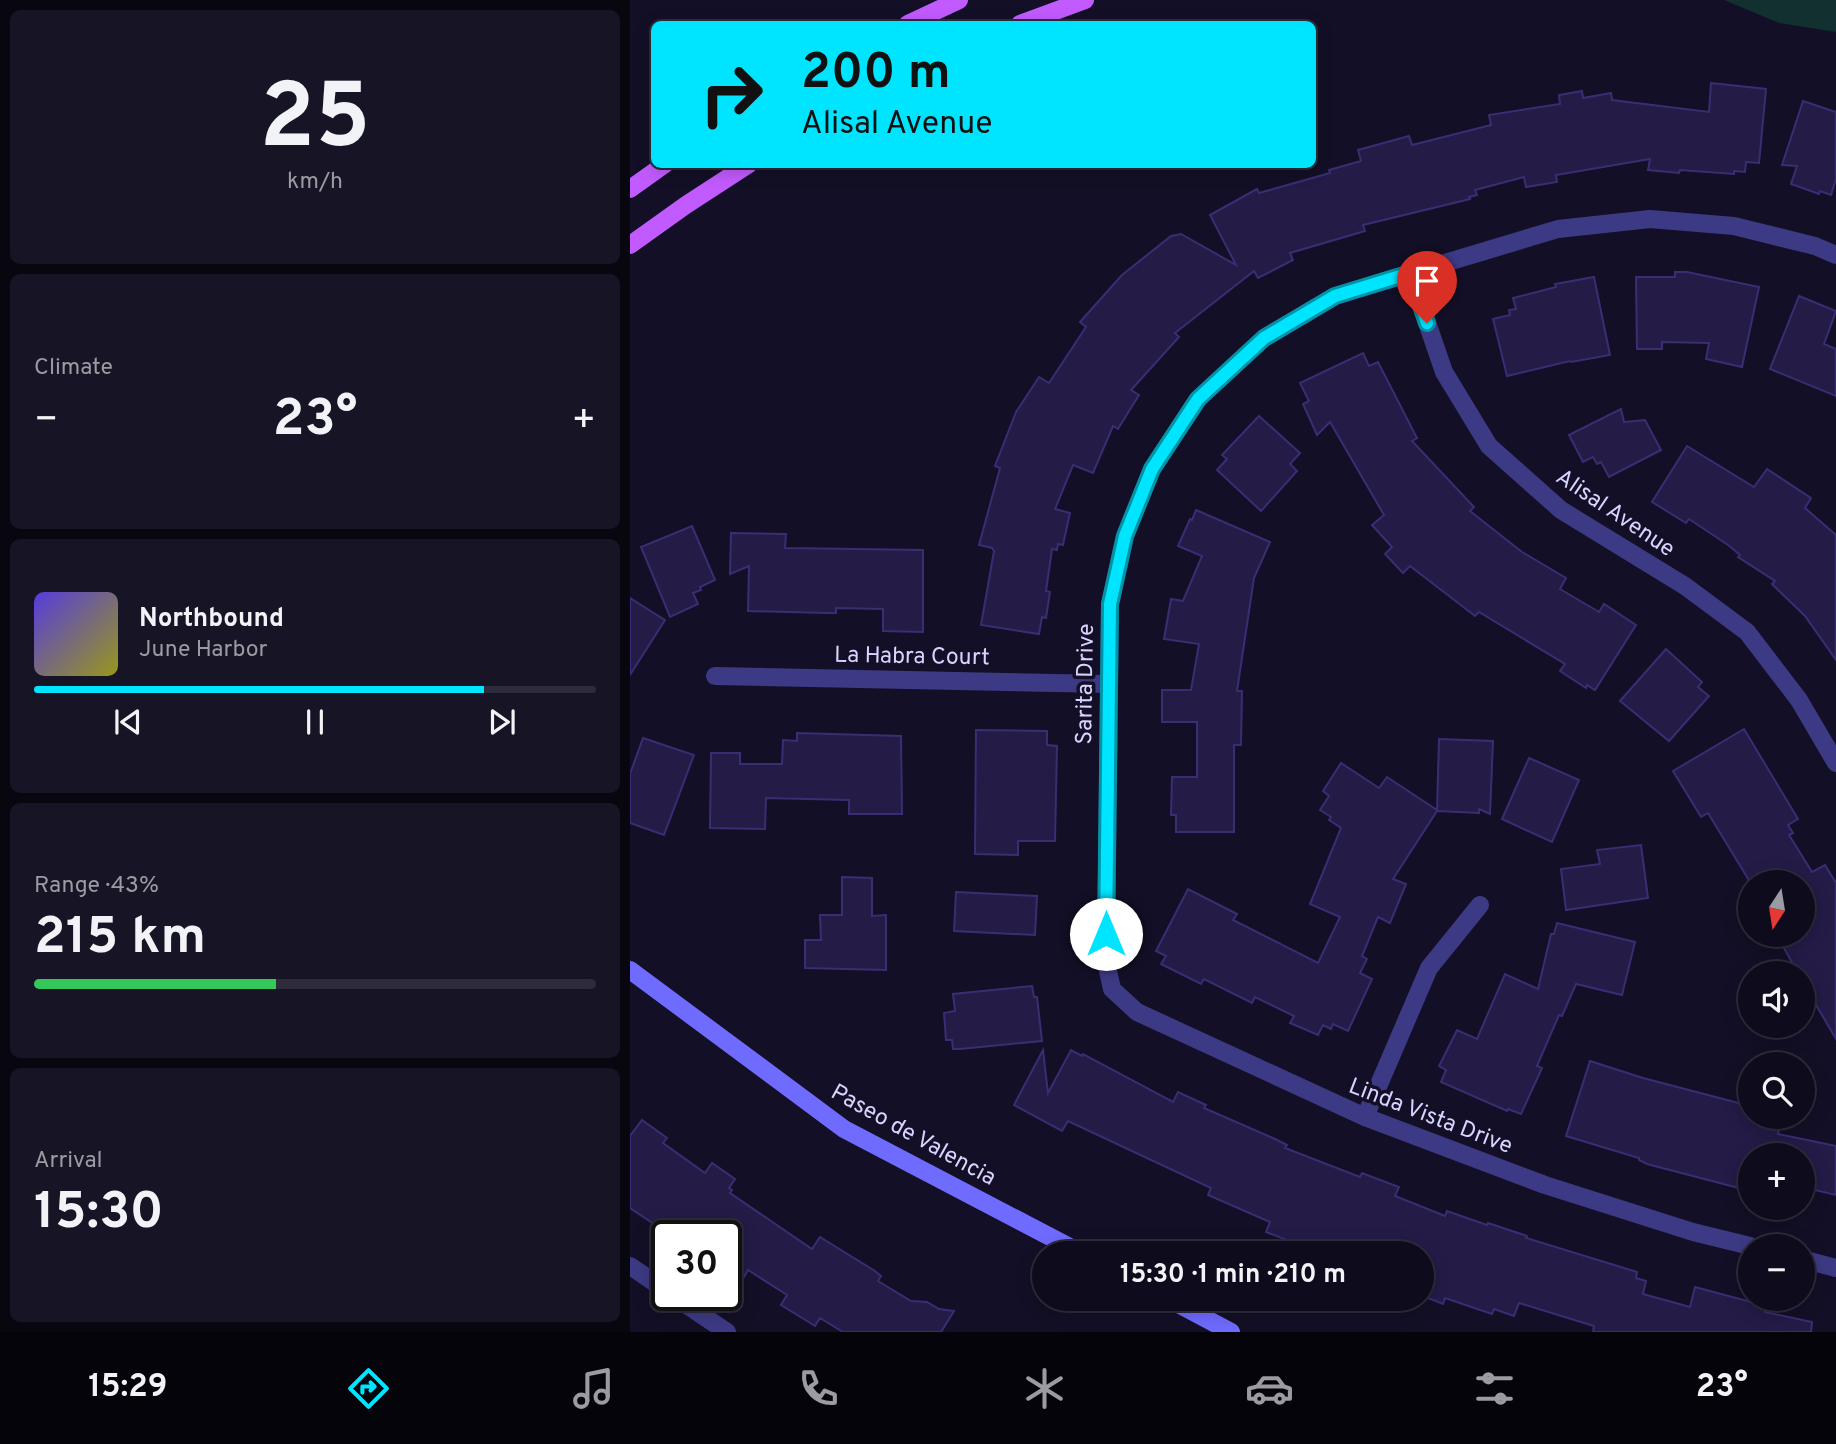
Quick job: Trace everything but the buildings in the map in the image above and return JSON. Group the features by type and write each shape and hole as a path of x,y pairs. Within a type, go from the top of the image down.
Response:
{"main road":[{"path":"914,21 959,0"},
{"path":"1028,21 1085,0"},
{"path":"630,188 659,168"},
{"path":"630,245 743,168"},
{"name":"Paseo de Valencia","path":"630,970 844,1129 1058,1241"},
{"path":"1191,1311 1231,1332"}],"street":[{"name":"Sarita Drive","path":"1112,989 1106,962 1110,604 1125,536 1152,469 1198,399 1264,338 1335,296 1558,229 1650,219 1734,226 1815,246 1836,255"},
{"name":"Alisal Avenue","path":"1410,273 1444,372 1489,446 1561,510 1685,586 1747,632 1798,700 1836,763"},
{"name":"La Habra Court","path":"715,676 1108,684"},
{"path":"1365,1118 1429,968 1480,905"},
{"name":"Linda Vista Drive","path":"1112,989 1137,1012 1365,1118 1545,1185 1693,1232 1738,1243"},
{"path":"1815,1262 1836,1268"},
{"path":"630,1266 651,1280"},
{"path":"696,1311 727,1332"}],"green space":[{"path":"1724,0 1836,0 1836,32 1779,23"}],"route":[{"path":"1106,934 1110,604 1125,536 1152,469 1198,399 1264,338 1335,296 1410,273 1427,323"}]}
